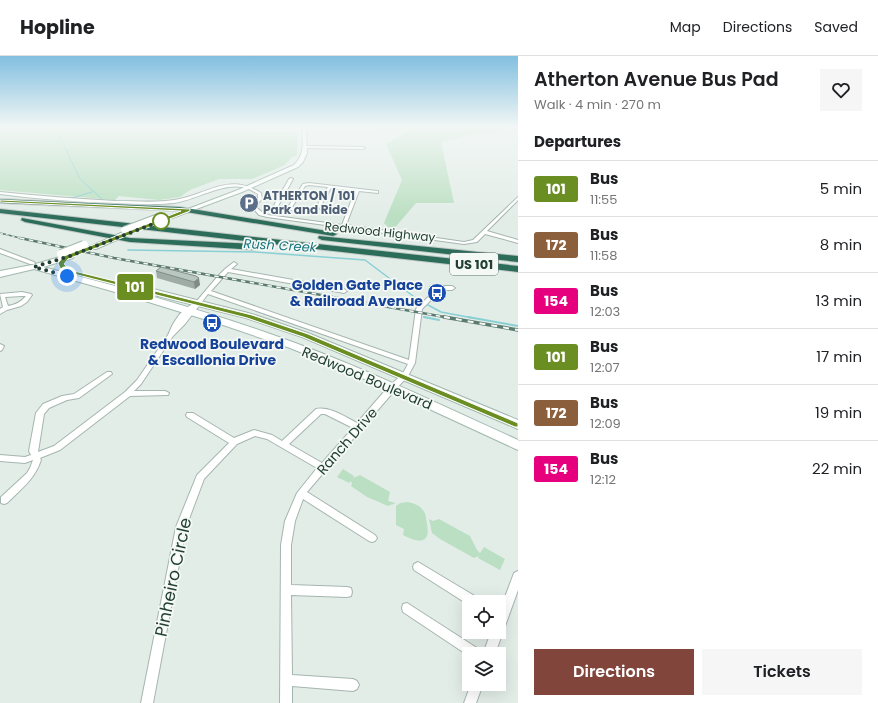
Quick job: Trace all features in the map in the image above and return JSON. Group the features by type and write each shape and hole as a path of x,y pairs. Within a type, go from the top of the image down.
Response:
{"highway":[{"path":"0,202 184,209 431,250"},
{"path":"0,202 235,229"},
{"name":"Redwood Highway","path":"0,211 518,269"},
{"path":"0,215 113,237 368,255 389,255"},
{"path":"85,232 92,236 90,245"},
{"name":"Redwood Highway","path":"274,233 518,259"}],"main road":[{"path":"113,237 124,230 161,216 282,174 296,166 303,157"},
{"path":"0,269 44,265 90,245 134,231 170,217 184,209"},
{"path":"0,274 66,256"},
{"path":"66,256 61,263 62,267 68,271"},
{"name":"Redwood Boulevard","path":"33,265 193,308 249,316 306,335 518,425"},
{"name":"Redwood Boulevard","path":"44,265 193,308 295,346 348,368 518,445"}],"street":[{"path":"291,179 274,207 315,212 330,187"},
{"path":"0,193 71,200 165,203 193,198 230,184 247,187 260,194 260,199 255,204 255,208 260,214 275,218 464,243 475,240 518,198"},
{"path":"289,208 304,185 377,192"},
{"path":"343,227 357,190"},
{"path":"297,221 302,211"},
{"path":"484,232 518,242"},
{"name":"Redwood Boulevard","path":"0,251 33,265"},
{"path":"0,458 25,460 56,448 128,394 140,382 171,335 174,327 234,264"},
{"path":"227,270 344,291"},
{"path":"208,292 412,363 419,309 438,290 452,288"},
{"path":"0,312 6,308"},
{"path":"0,346 0,349"},
{"name":"Ranch Drive","path":"286,703 286,545 290,521 301,493 392,388 405,376 412,363"},
{"path":"4,500 34,469 37,460 33,451 40,413 46,406 65,398 76,396 109,374"},
{"path":"128,394 165,393"},
{"path":"283,445 315,413 319,411 326,411 359,427"},
{"path":"190,415 234,442"},
{"name":"Pinheiro Circle","path":"147,703 181,527 200,477 234,442 254,433 269,437 324,468"},
{"path":"301,493 372,538"},
{"path":"418,567 463,595"},
{"path":"506,606 518,576"},
{"path":"286,590 347,592"},
{"path":"407,608 466,647"},
{"path":"286,680 353,685"},
{"path":"470,703 475,691"}],"green space":[{"path":"0,157 292,157 285,165 252,179 219,179 190,190 180,197 159,200 119,196 115,200 0,190"},
{"path":"392,157 444,157 454,203 416,203 392,231 384,223 402,180"},
{"path":"343,469 354,476 353,478 360,475 390,492 388,501 396,503 388,506 367,497 351,486 351,481 349,483 337,477"},
{"path":"408,502 419,506 425,514 428,531 425,539 418,541 403,535 404,529 396,525 396,506 400,503"},
{"path":"429,519 433,521 439,519 470,536 480,553 484,547 505,559 500,570 478,558 479,556 474,558 440,539 432,533"}],"building":[{"path":"161,267 199,278 194,282 156,271"}],"waterway":[{"name":"Rush Creek","path":"70,157 80,179 102,199"},
{"path":"72,198 92,192"},
{"name":"Rush Creek","path":"128,250 255,252 365,260 417,299"},
{"name":"Rush Creek","path":"428,305 441,312 473,318"},
{"path":"428,318 424,317 439,320"},
{"name":"Rush Creek","path":"468,317 518,326"}],"railway":[{"path":"0,233 20,238"},
{"path":"20,238 114,258 450,318"},
{"path":"20,238 24,239"},
{"path":"444,317 518,330"}],"bus line":[{"name":"101","path":"0,201 188,210 66,258 61,263 62,267 68,271 249,316 306,335 518,425"}],"place":[{"name":"ATHERTON / 101 Park and Ride","path":"249,203"},
{"name":"Golden Gate Place & Railroad Avenue","path":"437,293"},
{"name":"Redwood Boulevard & Escallonia Drive","path":"212,323"}],"route":[{"path":"67,276 34,267 70,256 161,221"}]}
